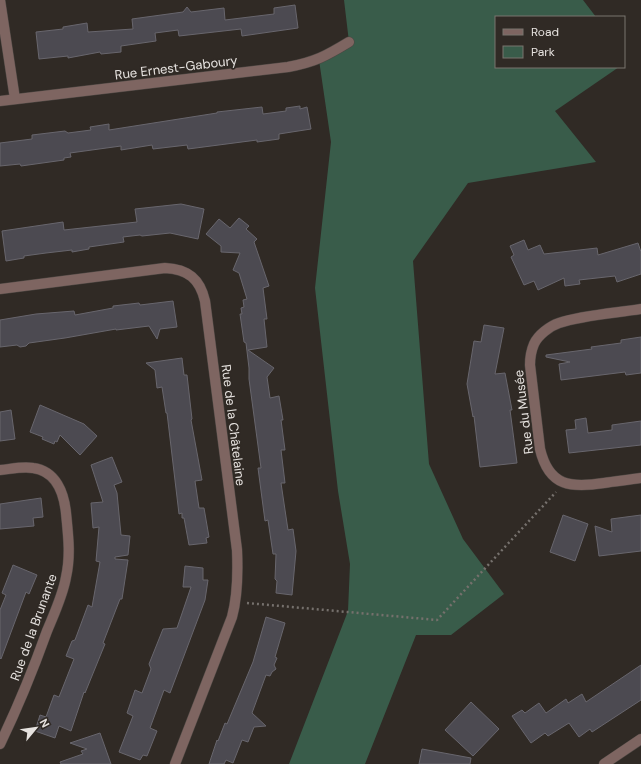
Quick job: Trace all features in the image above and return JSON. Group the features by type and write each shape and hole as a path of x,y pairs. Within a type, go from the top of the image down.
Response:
{"street":[{"path":"0,0 15,99"},
{"name":"Rue Ernest-Gaboury","path":"0,101 288,68 319,60 349,42"},
{"name":"Rue de la Châtelaine","path":"0,289 165,268 182,271 191,276 198,282 203,291 237,550 238,585 232,617 175,764"},
{"name":"Rue du Musée","path":"564,483 548,470 542,460 530,365 534,343 539,337 558,323 641,309"},
{"name":"Rue de la Brunante","path":"0,470 24,467 34,468 45,472 54,478 60,486 66,506 69,547 66,577 61,596 29,680 0,744"},
{"path":"564,483 574,486 585,486 641,478"},
{"path":"604,764 641,739"}],"path":[{"path":"236,602 437,620 564,483"}],"green space":[{"path":"344,0 583,0 595,16 495,16 495,68 618,68 555,111 596,162 468,183 413,261 429,464 463,539 504,594 451,635 416,635 365,764 289,764 348,611 350,564 338,491 315,288 331,142 319,60 349,42"}],"building":[{"path":"295,5 298,28 242,36 241,29 179,36 178,30 155,33 156,41 121,46 121,52 101,54 100,52 68,58 68,56 39,59 36,32 63,29 63,27 87,23 88,32 133,29 132,19 183,12 187,7 191,12 224,8 225,20 274,14 274,8"},
{"path":"300,106 300,109 307,107 311,129 279,134 279,139 257,142 257,140 188,149 187,145 153,149 152,145 121,150 121,146 70,153 71,157 64,158 64,160 21,166 20,164 0,166 0,143 32,139 32,135 91,130 90,127 109,124 109,130 217,112 262,107 263,114 286,111 286,108"},
{"path":"181,204 204,209 198,239 170,233 140,235 123,237 124,242 89,247 89,249 24,256 24,258 6,261 2,231 63,222 64,230 137,222 135,209"},
{"path":"239,218 249,226 246,229 257,239 254,242 269,286 263,288 267,319 264,319 267,347 248,350 274,368 267,377 270,398 279,396 283,420 281,420 285,450 281,450 285,483 281,483 288,530 293,529 296,551 292,595 276,593 276,554 273,554 268,520 265,521 258,468 261,468 249,379 246,343 244,342 240,314 242,314 241,308 244,307 243,300 247,299 239,273 233,270 240,253 221,252 221,246 206,234 219,219 230,228"},
{"path":"524,240 528,250 540,245 544,254 597,248 598,255 638,243 641,252 641,274 617,282 615,276 579,280 580,284 565,286 564,278 538,290 534,281 524,285 511,257 514,255 510,246"},
{"path":"173,301 177,327 160,329 157,339 149,326 116,329 29,343 26,346 20,347 17,345 0,347 0,320 36,314 74,311 75,315 113,308 113,306 139,303 140,305"},
{"path":"484,325 504,328 495,374 505,373 512,410 510,410 517,463 480,467 474,416 473,417 467,384 474,341 481,342"},
{"path":"641,337 641,373 626,375 625,372 561,380 559,364 570,362 546,357 546,355 592,349 591,347 621,343 621,340"},
{"path":"182,358 184,375 187,375 191,420 202,480 195,481 199,508 204,508 209,537 206,538 207,543 189,545 184,518 182,518 182,513 179,514 167,413 162,387 157,388 155,370 146,363"},
{"path":"40,405 84,424 97,436 80,455 60,435 57,442 55,441 54,444 42,439 43,437 30,432"},
{"path":"11,410 15,439 0,441 0,412"},
{"path":"586,418 588,433 612,430 612,425 641,421 641,445 569,453 566,430 576,429 575,420"},
{"path":"112,457 122,482 114,485 117,493 121,535 130,536 128,555 115,557 115,559 128,560 122,599 120,599 103,643 105,644 85,693 84,692 71,731 59,726 55,738 35,731 40,715 46,717 54,695 59,697 74,659 66,656 72,641 75,640 88,605 92,607 100,562 96,561 99,527 93,528 91,503 103,502 91,465"},
{"path":"41,498 43,517 33,518 34,526 0,529 0,504"},
{"path":"563,515 588,524 575,561 550,552"},
{"path":"641,515 641,551 599,556 595,526 612,532 611,519"},
{"path":"13,565 37,575 29,594 26,592 1,659 0,610 6,595 2,593"},
{"path":"185,566 203,568 203,580 208,580 205,600 170,693 164,690 150,728 157,731 147,756 143,755 140,760 119,752 133,716 127,713 135,690 142,693 151,669 149,664 163,629 177,628 191,587 183,587"},
{"path":"266,617 285,623 275,657 277,658 274,665 276,669 270,676 266,675 252,713 266,726 254,727 248,742 242,740 233,763 226,760 224,764 209,764 217,740 218,741 225,723 227,724 253,662"},
{"path":"641,665 641,700 592,732 590,729 579,737 569,723 548,736 545,733 531,743 512,716 522,710 525,713 539,703 546,713 566,699 568,703 582,694 586,702"},
{"path":"471,702 499,729 473,756 445,730"},
{"path":"100,733 111,764 61,764 60,762 83,754 81,751 87,749 70,743"},
{"path":"422,749 471,758 470,764 419,764"}]}
